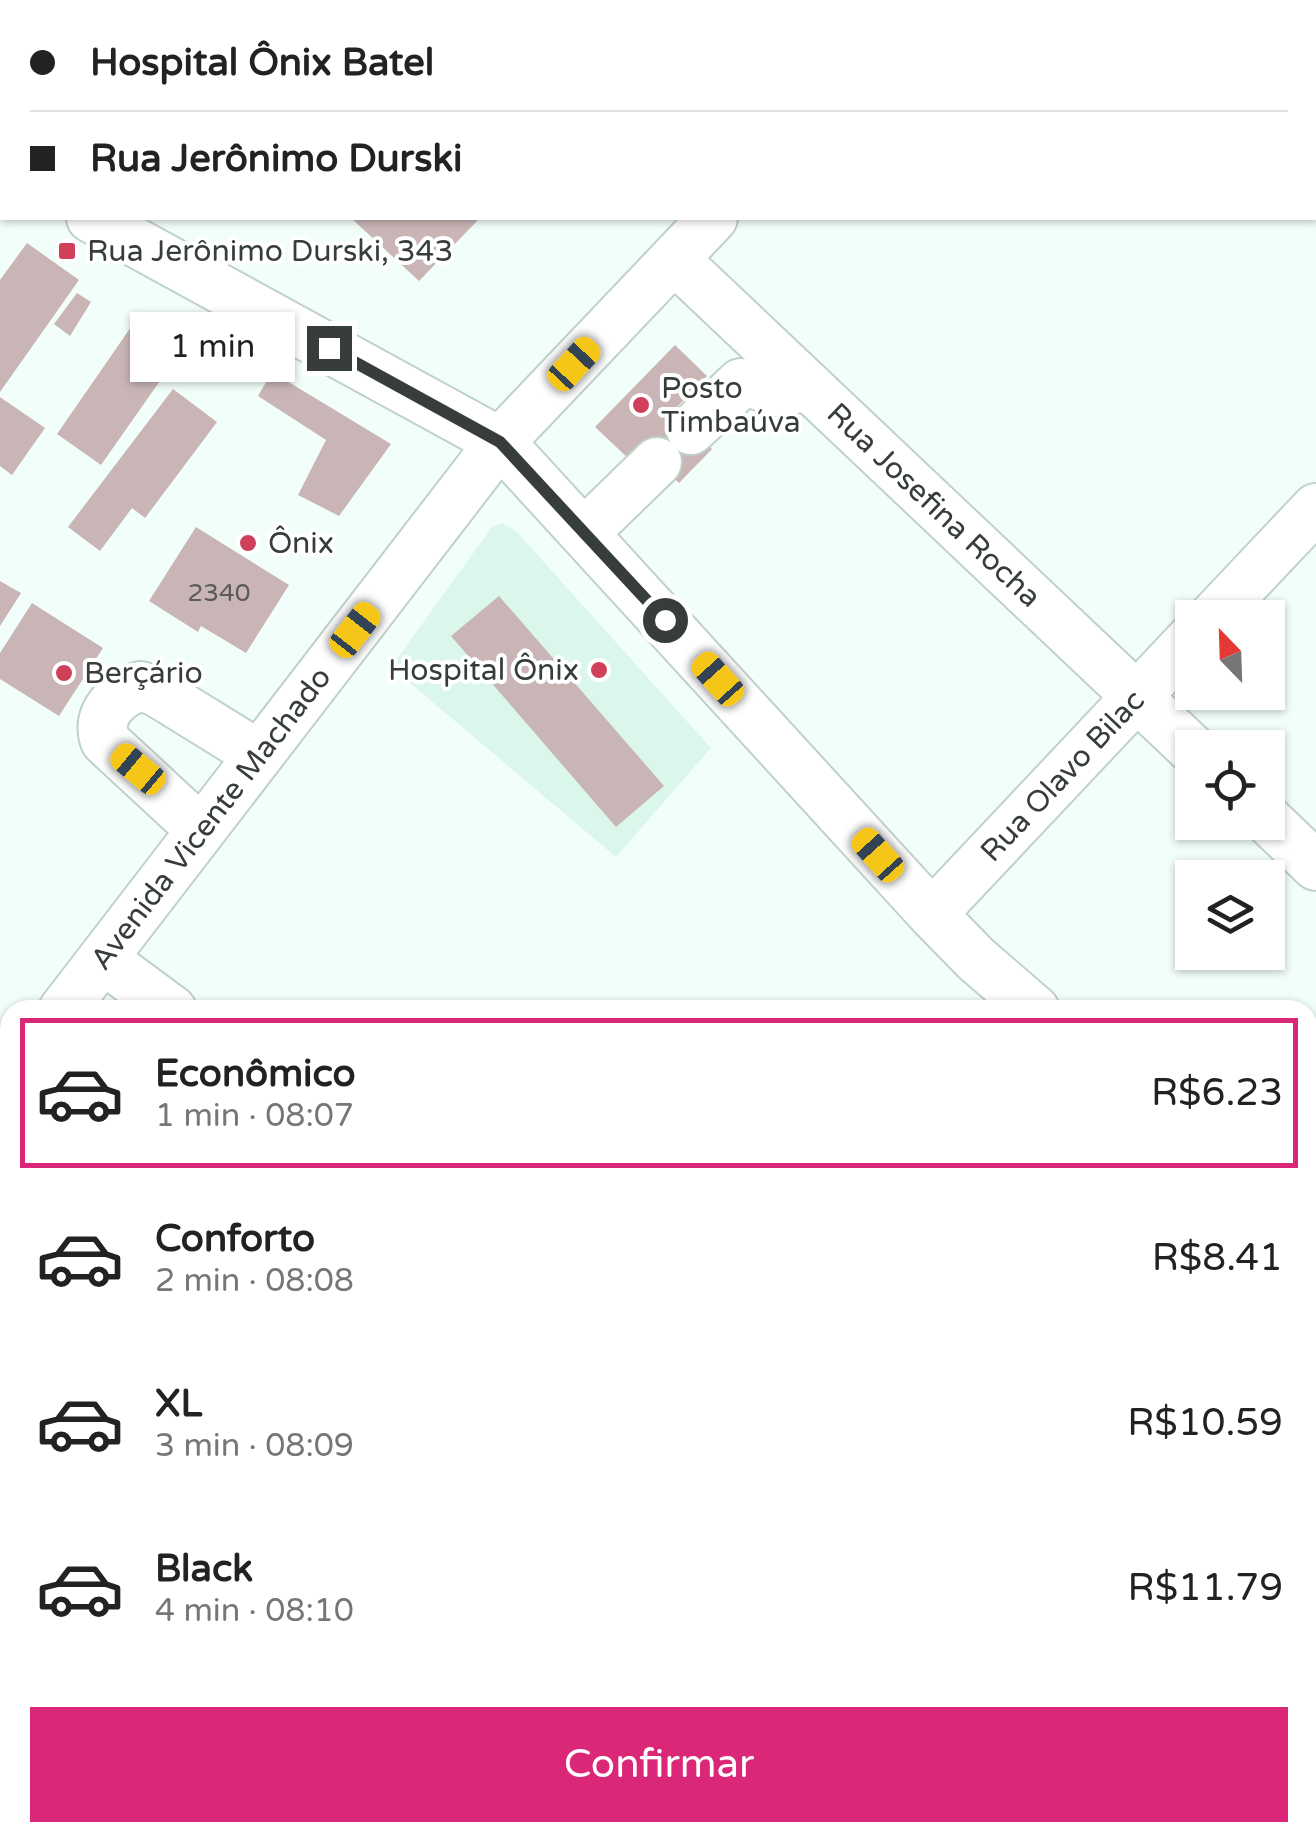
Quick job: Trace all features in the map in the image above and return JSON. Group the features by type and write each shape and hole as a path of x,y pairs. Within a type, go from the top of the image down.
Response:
{"street":[{"path":"94,220 500,442 932,914 1023,1000"},
{"name":"Avenida Vicente Machado","path":"71,1000 500,442 712,220"},
{"name":"Rua Josefina Rocha","path":"674,260 1175,734"},
{"path":"691,430 741,382 758,384 774,392 809,387"},
{"path":"584,532 656,462"},
{"path":"1229,600 1316,508"},
{"name":"Rua Olavo Bilac","path":"932,914 1175,656"},
{"path":"201,830 105,741 101,729 104,714 125,692 141,686 259,755"},
{"path":"1285,836 1316,866"},
{"path":"102,959 158,1000"}],"shaded area":[{"path":"502,523 516,531 711,748 616,857 391,667 492,527"}],"building":[{"path":"353,220 478,220 419,281"},
{"path":"27,243 79,280 0,392 0,280"},
{"path":"77,293 91,302 70,336 54,324"},
{"path":"131,327 176,358 101,465 57,434"},
{"path":"675,345 707,376 673,411 712,449 679,483 642,448 630,460 595,427"},
{"path":"272,372 391,444 339,516 298,495 326,440 258,396"},
{"path":"173,389 217,422 145,518 132,508 100,551 68,527"},
{"path":"0,397 45,428 12,475 0,466"},
{"path":"196,527 289,585 246,653 201,626 198,632 149,601"},
{"path":"0,581 21,593 0,626"},
{"path":"499,596 664,786 616,827 451,636"},
{"path":"32,603 103,648 59,716 0,679 0,653"}],"place":[{"name":"Rua Jerônimo Durski, 343","path":"67,251"},
{"name":"Posto Timbaúva","path":"641,405"},
{"name":"Ônix","path":"248,543"},
{"name":"Hospital Ônix","path":"599,670"},
{"name":"Berçário","path":"64,673"}],"route":[{"path":"329,348 500,442 665,620"}]}
